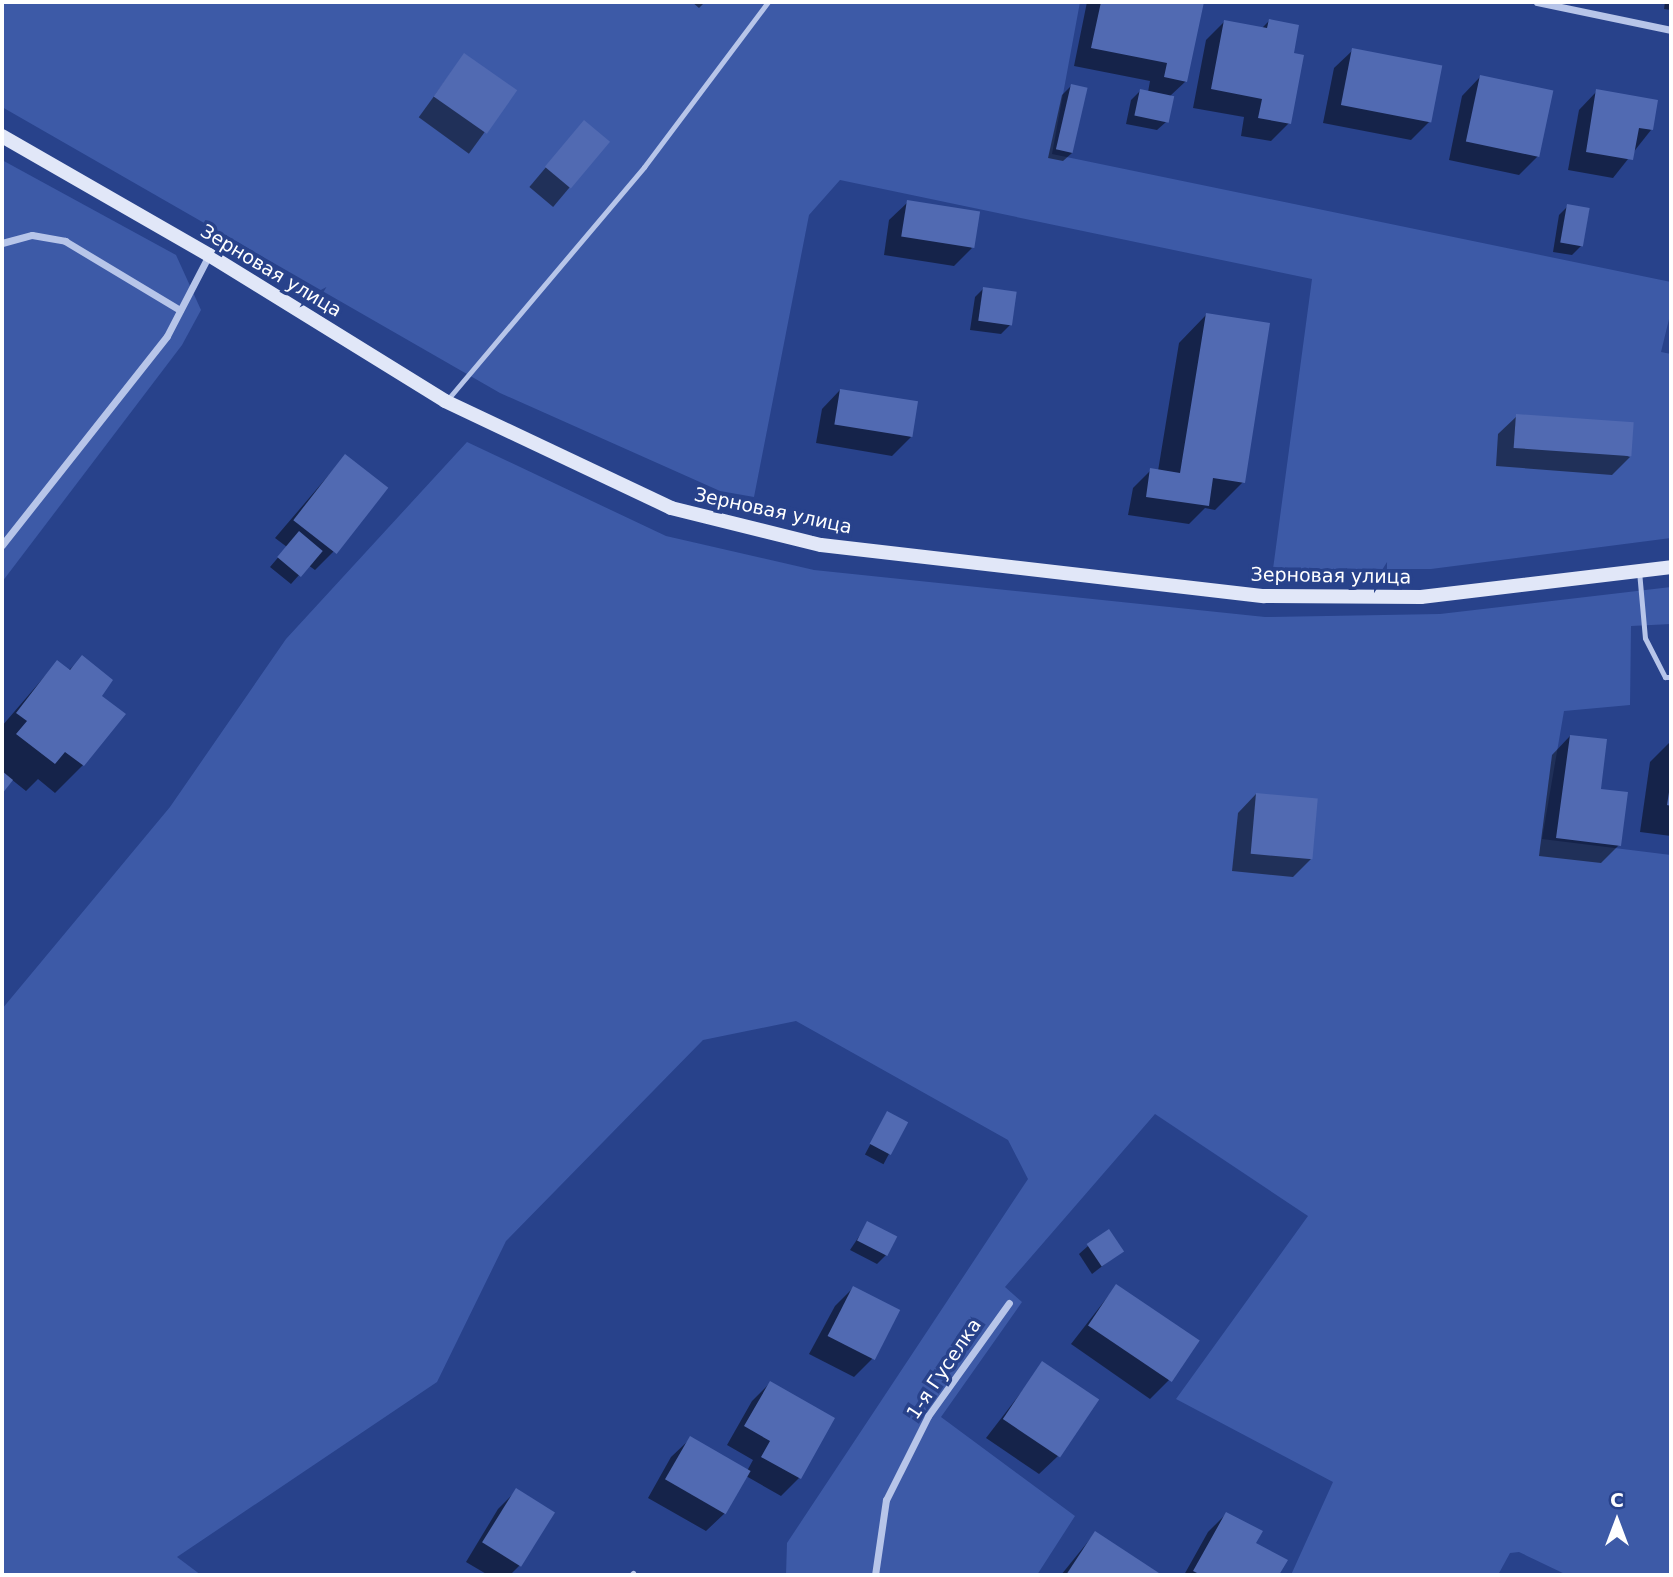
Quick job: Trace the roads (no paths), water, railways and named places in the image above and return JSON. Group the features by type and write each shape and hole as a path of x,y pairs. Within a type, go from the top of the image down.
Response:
{"street":[{"path":"1537,2 1671,30"},
{"name":"Зерновая улица","path":"2,136 209,255 445,401 671,508 821,545 1264,596 1422,597 1671,567"},
{"path":"2,243 32,235 65,241 180,310"},
{"path":"2,545 167,336 209,255"},
{"name":"1-я Гуселка","path":"875,1575 886,1500 928,1416 1009,1303"}],"lane":[{"path":"445,401 644,167 768,2"},
{"path":"1639,571 1645,638 1665,677 1671,677"}]}
